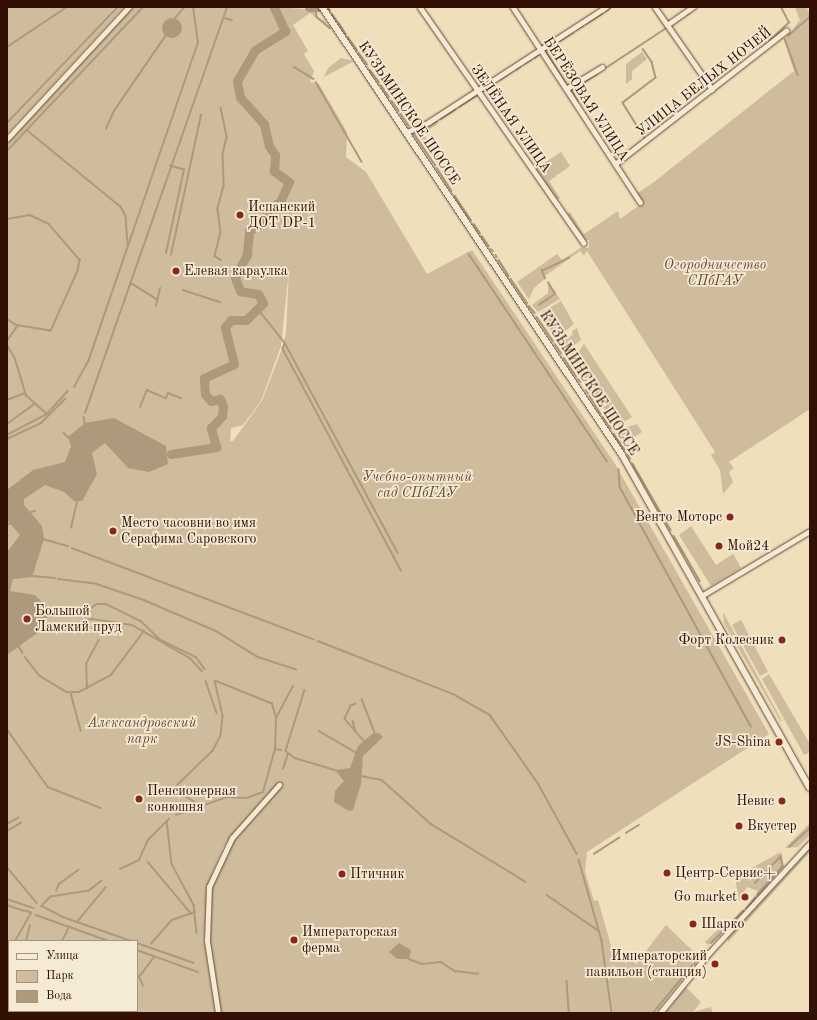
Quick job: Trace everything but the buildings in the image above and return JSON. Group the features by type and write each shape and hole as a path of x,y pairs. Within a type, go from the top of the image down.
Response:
{"main road":[{"name":"КУЗЬМИНСКОЕ ШОССЕ","path":"322,7 608,433 703,595 810,788"}],"street":[{"path":"7,138 129,7"},
{"name":"ЗЕЛЁНАЯ УЛИЦА","path":"420,7 584,242"},
{"name":"БЕРЁЗОВАЯ УЛИЦА","path":"513,7 640,202"},
{"path":"655,7 712,89"},
{"path":"667,24 693,7"},
{"path":"407,132 429,122 604,8"},
{"name":"УЛИЦА БЕЛЫХ НОЧЕЙ","path":"615,164 786,31"},
{"path":"566,89 602,67"},
{"path":"703,595 810,531"},
{"path":"218,1013 206,941 209,887 232,838 279,784"},
{"path":"660,1013 705,957 810,843"}],"green space":[{"path":"7,7 124,7 7,134"},
{"path":"133,7 273,7 282,31 247,55 235,84 240,99 269,138 265,124 241,96 239,77 255,52 285,32 276,7 316,10 317,17 325,21 329,29 310,13 293,25 308,51 304,54 314,71 310,82 319,84 347,132 346,157 366,172 427,274 472,250 615,464 769,734 587,852 585,872 594,901 598,900 613,953 621,951 623,961 629,959 636,964 666,925 700,958 655,1013 220,1013 208,926 211,887 230,844 272,795 269,792 224,846 207,886 204,940 215,1013 7,1013 7,143","holes":["289,270 286,332 283,346 262,401 233,441 230,441 231,428 243,425 261,401 281,346"]},
{"name":"Огородничество СПбГАУ","path":"795,7 806,7 810,13 810,409 729,462 734,468 729,472 733,482 723,494 720,470 711,455 715,452 587,251 584,256 580,251 545,276 546,278 534,288 529,299 517,282 557,254 562,260 582,247 589,248 589,240 585,240 567,214 570,212 584,234 618,211 620,219 642,203 634,190 638,193 654,182 794,71 784,40 800,20"},
{"path":"642,52 647,59 632,71 632,79 626,84 626,64"},
{"path":"341,58 354,61 324,77 328,68"},
{"path":"436,121 438,124 423,133 441,160 437,162 416,131"},
{"path":"561,152 570,166 549,181 560,198 557,200 535,169"},
{"path":"548,281 560,299 538,312 532,305 548,293"},
{"path":"561,301 574,324 557,338 539,314"},
{"path":"577,328 581,340 565,352 558,340 573,335 572,331"},
{"path":"584,344 632,417 616,426 567,356 574,351 578,353"},
{"path":"637,424 642,432 625,443 618,430"},
{"path":"691,526 716,565 733,554 728,544 741,568 711,586 679,535"},
{"path":"723,612 782,721 781,722 724,623"},
{"path":"741,620 768,672 760,676 732,625"},
{"path":"769,674 810,744 810,752 804,755 762,679"},
{"path":"810,823 810,835 798,847 785,848"},
{"path":"810,847 810,852 728,942 727,937"},
{"path":"781,852 784,867 746,910 758,891 747,887 739,901 735,877"},
{"path":"724,923 728,928 708,945 705,942"},
{"path":"686,987 701,1002 693,1012 711,1007 713,1013 665,1013"}],"water":[{"path":"172,18 179,21 182,28 179,35 172,38 165,35 162,28 165,21"},
{"path":"114,418 166,446 168,464 149,472 128,468 105,443 92,453 97,474 82,501 74,501 64,492 45,485 24,499 24,505 42,526 44,539 32,577 13,579 10,591 35,595 45,605 48,616 43,629 7,655 7,552 20,535 7,520 7,490 33,470 65,462 71,446 68,437 85,423"},
{"path":"379,733 383,737 363,756 361,784 353,810 349,811 334,802 335,791 344,781 335,770 350,768 358,746 372,734"},
{"path":"399,943 411,950 409,959 397,959 389,952"}],"waterway":[{"path":"7,47 67,7"},
{"path":"7,123 118,7"},
{"path":"7,151 143,7"},
{"path":"175,18 185,7"},
{"path":"74,387 88,362 198,43 193,7"},
{"path":"85,413 227,7"},
{"path":"171,454 216,447 211,428 222,416 223,406 220,399 211,401 205,394 204,378 234,364 225,327 231,320 246,320 263,303 258,294 240,291 235,277 247,254 249,231 262,223 269,208 280,202 289,182 274,171 275,155 269,146 264,124 240,97 237,81 255,50 285,31 274,7"},
{"path":"309,7 319,7"},
{"path":"606,11 612,7"},
{"path":"765,45 789,23 781,7"},
{"path":"316,9 317,17 330,28"},
{"path":"332,14 337,21"},
{"path":"586,24 602,14"},
{"path":"224,18 232,20"},
{"path":"788,36 809,18"},
{"path":"339,23 346,34"},
{"path":"576,30 583,26"},
{"path":"606,68 665,29"},
{"path":"560,41 573,33"},
{"path":"106,129 114,111 166,35"},
{"path":"348,37 357,50"},
{"path":"785,39 798,75"},
{"path":"545,51 555,45"},
{"path":"643,49 652,62 656,78 623,103 644,137"},
{"path":"546,51 567,84"},
{"path":"359,53 367,64"},
{"path":"535,58 538,55"},
{"path":"524,64 531,60"},
{"path":"294,67 314,79"},
{"path":"516,70 520,67"},
{"path":"370,70 379,82"},
{"path":"500,80 513,71"},
{"path":"571,91 597,74"},
{"path":"316,82 362,162"},
{"path":"381,85 389,97"},
{"path":"572,91 578,101"},
{"path":"459,107 479,94"},
{"path":"392,101 399,111"},
{"path":"221,108 227,137 223,154 224,186 218,209 221,232 215,256 221,260"},
{"path":"441,119 455,110"},
{"path":"401,114 409,126"},
{"path":"171,255 201,115"},
{"path":"422,130 437,121"},
{"path":"27,130 121,207 126,216 128,244"},
{"path":"413,132 435,165"},
{"path":"166,253 184,170 171,166"},
{"path":"437,168 452,191"},
{"path":"455,196 471,220"},
{"path":"7,219 30,215 49,224 80,260 78,271 51,331 18,326"},
{"path":"474,224 480,233"},
{"path":"482,236 489,246"},
{"path":"469,254 607,461"},
{"path":"545,279 542,271 569,258"},
{"path":"499,260 509,276"},
{"path":"511,279 527,303"},
{"path":"131,283 157,299"},
{"path":"539,305 555,294 548,283"},
{"path":"156,306 160,288"},
{"path":"183,290 220,302"},
{"path":"529,306 535,313"},
{"path":"258,309 285,343 398,553"},
{"path":"537,317 553,341"},
{"path":"7,319 18,326 7,342"},
{"path":"285,344 283,349 401,570"},
{"path":"555,344 562,354"},
{"path":"7,345 15,358 26,395 47,414"},
{"path":"564,358 576,376"},
{"path":"578,379 581,382"},
{"path":"140,407 147,390 166,398 168,393 181,398"},
{"path":"7,435 47,414 68,391"},
{"path":"7,400 25,393"},
{"path":"590,396 601,414"},
{"path":"7,439 41,423 65,399"},
{"path":"7,424 35,404"},
{"path":"84,417 85,423"},
{"path":"603,417 611,428"},
{"path":"64,433 68,437"},
{"path":"614,434 625,450"},
{"path":"633,464 671,530"},
{"path":"619,469 620,487 751,726"},
{"path":"71,528 77,503"},
{"path":"31,512 35,511"},
{"path":"674,536 700,581"},
{"path":"43,539 68,546"},
{"path":"72,548 313,639"},
{"path":"32,576 55,578"},
{"path":"58,579 97,584 144,600 216,631 258,657 296,669"},
{"path":"84,613 97,604 106,604 141,621 161,640 196,657 205,669"},
{"path":"74,624 92,619 132,625 190,658 202,671"},
{"path":"25,657 40,676 67,692 79,692 111,675 144,631"},
{"path":"87,689 86,664 99,640"},
{"path":"318,641 453,694 490,715 538,783 577,854"},
{"path":"18,645 23,653"},
{"path":"206,681 217,713"},
{"path":"176,815 227,797 246,798 263,792 275,749 276,718 272,704 215,681 223,716 221,736 213,751 178,785"},
{"path":"276,718 293,686"},
{"path":"305,690 286,751 295,758 335,770"},
{"path":"71,693 81,731"},
{"path":"362,699 375,733"},
{"path":"356,704 351,706 345,719 363,740"},
{"path":"353,721 356,732"},
{"path":"7,729 48,787 101,808"},
{"path":"319,731 355,752"},
{"path":"275,749 281,750"},
{"path":"283,769 288,754"},
{"path":"361,776 382,780 431,824 526,882"},
{"path":"179,792 203,807"},
{"path":"7,824 18,818"},
{"path":"120,869 139,860 148,840 169,819"},
{"path":"167,821 172,864 194,905 197,933"},
{"path":"7,831 21,823"},
{"path":"626,833 639,825"},
{"path":"789,847 810,828"},
{"path":"594,854 619,838"},
{"path":"755,883 781,856 783,866 758,895"},
{"path":"579,860 602,941 612,1013"},
{"path":"148,862 191,913"},
{"path":"7,867 37,903"},
{"path":"56,891 59,884 78,870"},
{"path":"102,881 89,891 51,897 42,906 63,917 128,940"},
{"path":"77,922 106,887"},
{"path":"547,895 599,931"},
{"path":"746,909 755,898"},
{"path":"7,899 33,908"},
{"path":"7,905 24,911"},
{"path":"16,940 31,913 26,911"},
{"path":"731,923 743,911"},
{"path":"151,944 172,920 195,912"},
{"path":"36,915 106,940"},
{"path":"26,940 30,925"},
{"path":"62,940 69,927"},
{"path":"711,943 726,928"},
{"path":"138,943 194,963"},
{"path":"138,950 198,972"},
{"path":"143,986 139,977 154,957"},
{"path":"409,959 422,964 441,962 455,971 478,974"},
{"path":"653,1013 697,960"},
{"path":"567,981 569,1013"}],"place":[{"name":"Испанский ДОТ DP-1","path":"240,215"},
{"name":"Елевая караулка","path":"176,271"},
{"name":"Венто Моторс","path":"730,517"},
{"name":"Место часовни во имя Серафима Саровского","path":"113,531"},
{"name":"Мой24","path":"719,546"},
{"name":"Большой Ламский пруд","path":"27,619"},
{"name":"Форт Колесник","path":"782,640"},
{"name":"JS-Shina","path":"779,742"},
{"name":"Пенсионерная конюшня","path":"139,799"},
{"name":"Невис","path":"782,801"},
{"name":"Вкустер","path":"739,826"},
{"name":"Центр-Сервис+","path":"667,873"},
{"name":"Птичник","path":"342,874"},
{"name":"Go market","path":"745,897"},
{"name":"Шарко","path":"693,924"},
{"name":"Императорская ферма","path":"294,940"},
{"name":"Императорский павильон (станция)","path":"715,964"}],"park label":[{"name":"Учебно-опытный сад СПбГАУ","path":"417,486"},
{"name":"Александровский парк","path":"142,732"}]}
